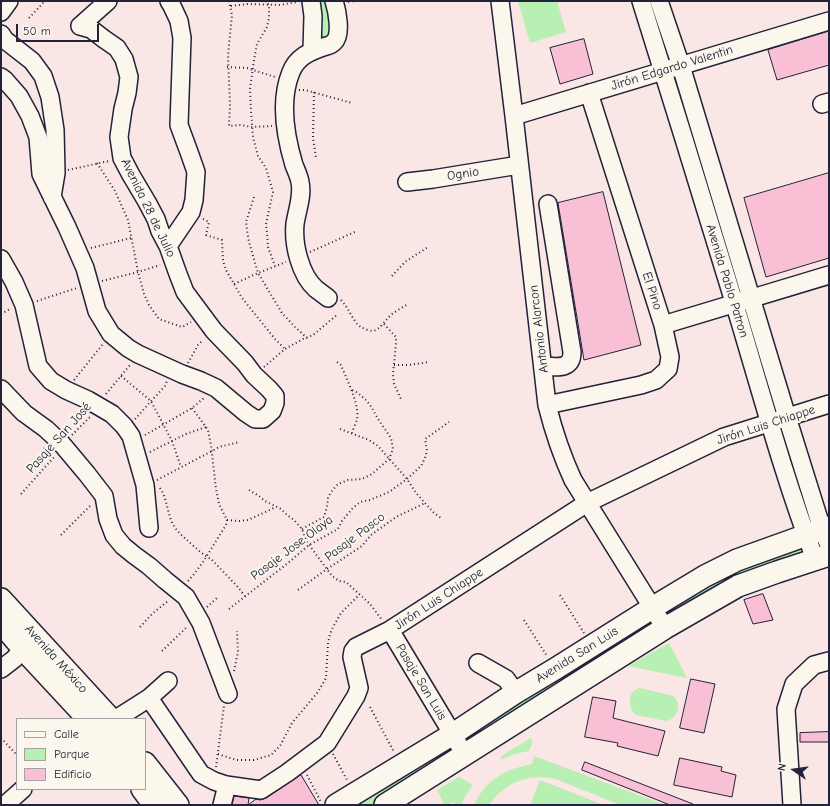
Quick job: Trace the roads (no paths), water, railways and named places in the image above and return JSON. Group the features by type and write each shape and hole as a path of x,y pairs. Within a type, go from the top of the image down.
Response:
{"main road":[{"name":"Avenida San Luis","path":"329,804 453,734 515,693 705,576 737,560 822,534"},
{"name":"Avenida San Luis","path":"385,805 666,628 738,586 777,572 822,534"},
{"path":"728,565 738,586"},
{"name":"Avenida México","path":"1,599 110,718"},
{"name":"Avenida México","path":"3,630 23,649 87,718"},
{"path":"146,763 178,805"},
{"path":"143,790 154,805"}],"street":[{"path":"1,12 10,1"},
{"name":"Avenida 28 de Julio","path":"1,77 19,96 30,116 38,137 41,174 59,209 85,268 97,311 111,334 138,354 216,388 246,413 255,418 263,419 272,411 275,403 275,396 214,331 185,292 156,219 122,158 119,137 129,77 124,59 117,48 91,29 80,26 108,1"},
{"path":"168,1 179,21 182,38 179,125 196,172 194,200 191,212 168,246"},
{"path":"311,1 313,16 312,51"},
{"path":"328,298 315,288 306,276 298,258 295,225 301,197 300,181 293,160 285,126 284,110 287,86 291,71 299,58 312,51 334,43 338,37 334,1"},
{"name":"Antonio Alarcon","path":"500,1 547,405 553,429 563,458 573,480 652,608 666,628"},
{"name":"Avenida Pablo Patron","path":"641,1 788,481 822,534"},
{"name":"Avenida Pablo Patron","path":"659,1 681,66 807,480 822,534"},
{"name":"Jirón Edgardo Valentin","path":"514,116 829,21"},
{"path":"1,34 5,40 32,61 43,76 50,98 55,130 56,173 52,197"},
{"name":"El Pino","path":"547,405 641,385 656,380 668,369 670,357 663,325 589,93"},
{"name":"Ognio","path":"407,182 520,165"},
{"path":"543,366 556,367 566,365 570,362 572,357 548,204"},
{"path":"719,252 736,250"},
{"path":"1,259 14,282 24,305 38,366 51,381 112,414 124,426 131,436 135,451 150,483 149,528"},
{"path":"663,325 829,275"},
{"path":"1,389 24,413 46,429 87,474 104,496 108,519 114,535 123,546 186,597 201,623 228,694"},
{"name":"Jirón Luis Chiappe","path":"149,698 201,774 226,785 261,790 327,743 356,696 359,688 352,657 353,651 356,647 390,630 587,503 724,437 829,404"},
{"path":"788,481 807,480"},
{"name":"Pasaje San Luis","path":"390,630 466,755"},
{"path":"1,669 14,659 23,649"},
{"path":"792,805 786,709 794,684 814,665 829,661"},
{"path":"478,663 506,679 515,693"},
{"path":"118,718 149,698 168,681"},
{"path":"222,805 226,785"},
{"path":"5,805 22,790"}]}
